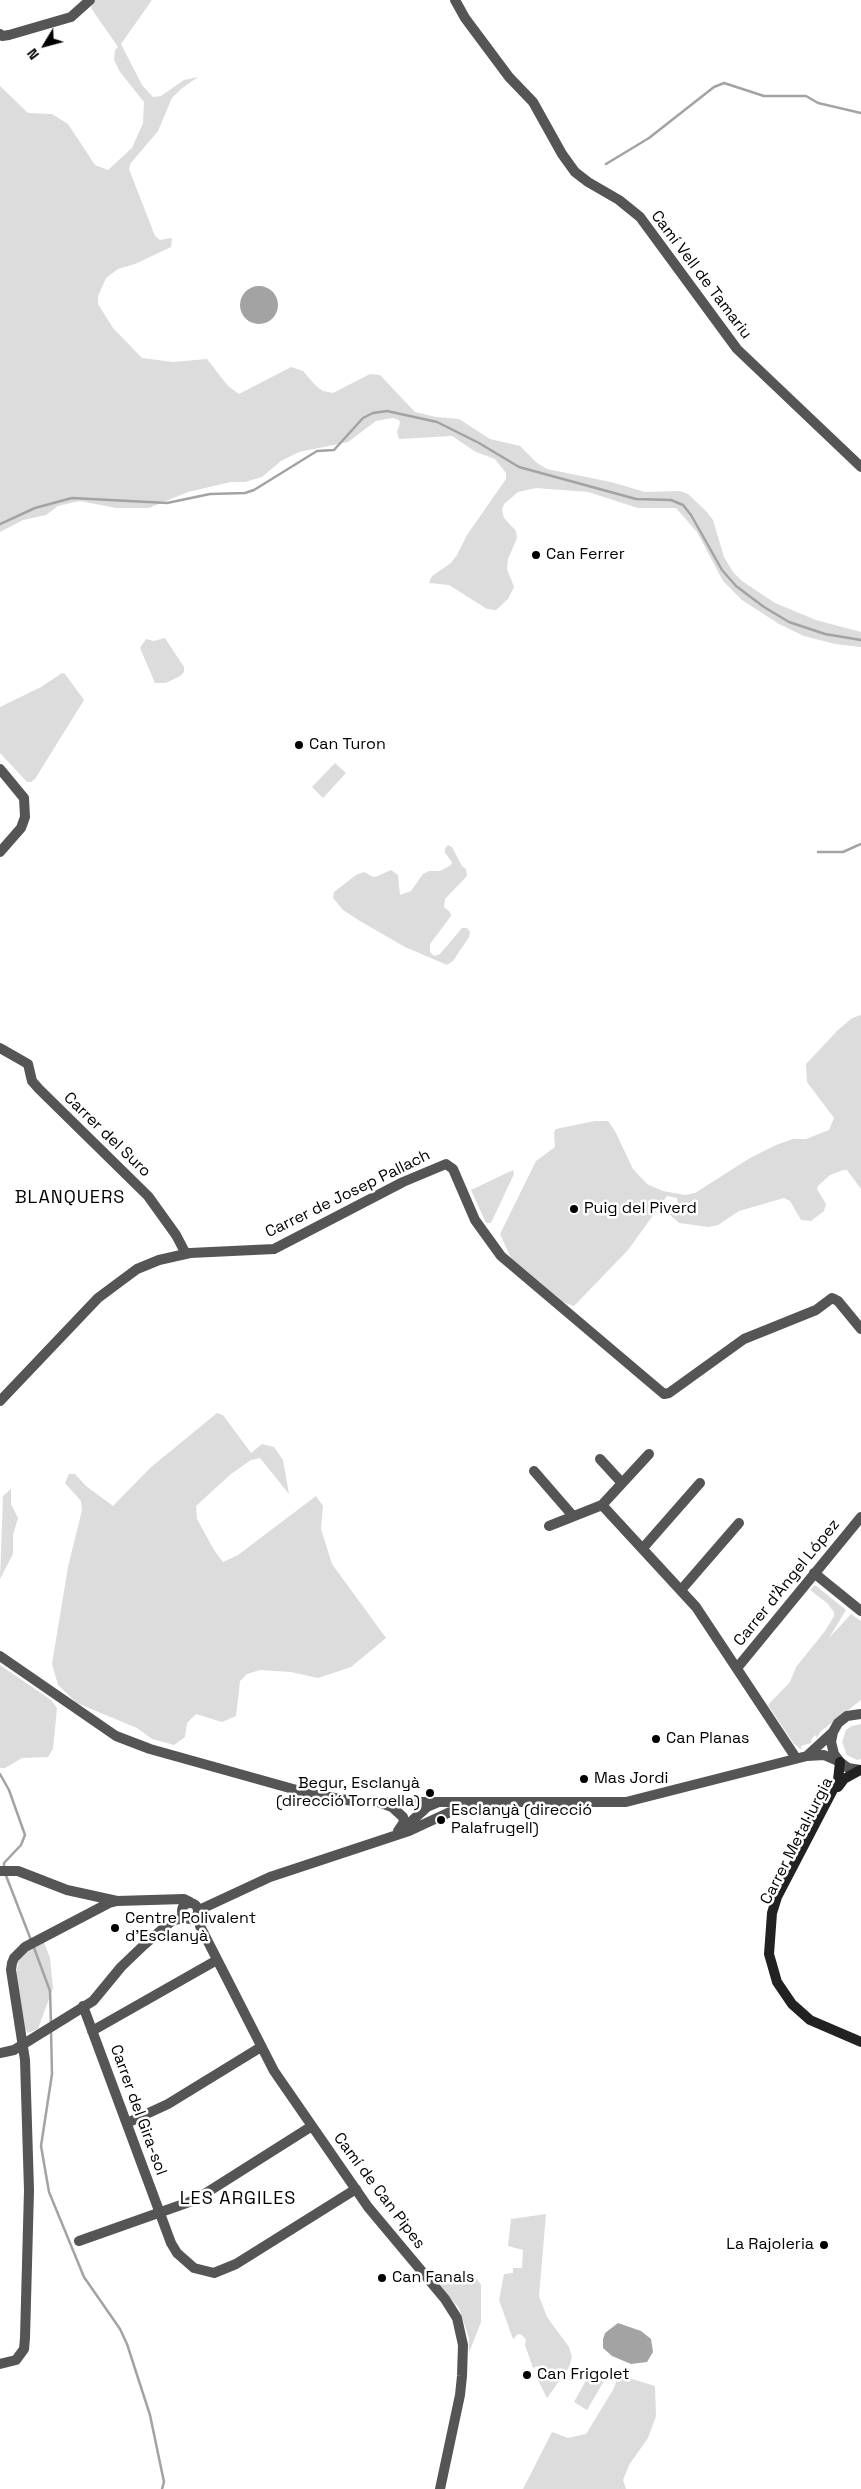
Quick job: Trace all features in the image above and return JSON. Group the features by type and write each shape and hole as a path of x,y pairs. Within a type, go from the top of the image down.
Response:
{"main road":[{"name":"Carrer Metal·lurgia","path":"840,1762 838,1780 777,1897 772,1913 769,1954 778,1982 792,2004 810,2020 861,2042"},
{"name":"Carrer Metal·lurgia","path":"860,1770 844,1780 836,1790 779,1902 772,1933 776,1967 796,2001 812,2017 861,2038"}],"street":[{"path":"0,34 2,36 9,35 71,17 90,0"},
{"name":"Camí Vell de Tamariu","path":"454,0 465,18 509,77 533,102 562,154 575,172 619,200 640,217 737,349 861,467"},
{"path":"0,770 24,798 25,817 15,835 0,852"},
{"name":"Carrer del Suro","path":"0,1048 28,1064 32,1081 39,1089 148,1196 171,1227 186,1254"},
{"name":"Carrer de Josep Pallach","path":"0,1401 98,1298 137,1269 159,1260 210,1250 263,1251 274,1249 404,1182 446,1164 453,1169 476,1220 501,1256 664,1394 669,1393 744,1340 816,1310 832,1298 838,1301 861,1328"},
{"path":"549,1526 602,1505 649,1454"},
{"path":"600,1459 622,1483"},
{"path":"534,1472 573,1516"},
{"path":"643,1548 700,1483"},
{"path":"602,1505 696,1607 796,1758"},
{"name":"Carrer d'Àngel López","path":"737,1668 861,1518"},
{"path":"681,1590 739,1523"},
{"path":"814,1573 861,1611"},
{"path":"0,1656 116,1736 142,1746 311,1794 359,1802 626,1802 796,1758 824,1756 840,1762"},
{"path":"807,1756 833,1732 842,1720 859,1713"},
{"path":"833,1732 831,1742 834,1754 848,1768 860,1770"},
{"path":"378,1801 392,1807 403,1817 404,1822 394,1835"},
{"path":"413,1801 425,1805 428,1821"},
{"path":"394,1835 408,1826 427,1808 445,1801"},
{"path":"200,1926 182,1914 182,1908 196,1907 220,1899 270,1878 409,1831 450,1812 496,1801"},
{"path":"5,1871 29,1874 55,1886 117,1901 184,1899 196,1907"},
{"path":"88,1895 98,1901 100,1905 95,1910"},
{"path":"0,2364 16,2360 24,2349 29,2190 25,2060 11,1970 14,1958 37,1940 95,1910 117,1901"},
{"path":"0,2053 14,2050 22,2043 83,2006 99,1994 120,1967 169,1923 173,1920 196,1917 196,1907"},
{"name":"Camí de Can Pipes","path":"196,1907 200,1926 260,2047 356,2189 451,2308 461,2332 463,2356 460,2395 440,2489"},
{"path":"92,2031 217,1960"},
{"name":"Carrer del Gira-sol","path":"83,2006 160,2213 177,2253 194,2268 214,2273 236,2264 356,2189"},
{"path":"127,2123 168,2104 260,2047"},
{"path":"79,2241 195,2200 312,2126"}],"shaded area":[{"path":"95,0 152,0 121,44 142,85 153,97 161,96 184,80 198,77 172,98 158,131 130,164 129,169 155,236 160,240 172,238 171,247 135,264 118,269 106,278 98,296 98,304 113,328 142,358 173,362 207,359 228,386 239,394 291,367 303,371 323,391 333,393 370,374 380,375 415,412 436,417 459,419 490,439 520,446 537,463 547,469 611,482 645,492 680,491 688,494 713,520 724,557 733,572 742,581 775,603 816,620 861,632 861,647 835,644 804,636 779,624 742,600 723,581 697,532 676,508 638,508 588,492 536,488 518,492 504,504 502,510 504,518 516,531 517,538 508,559 507,569 514,587 508,599 496,610 487,609 449,585 429,583 432,576 451,563 457,555 467,535 506,479 506,473 495,459 476,452 452,436 399,439 397,432 400,423 399,420 393,418 376,421 348,442 299,452 281,461 262,477 245,482 231,482 188,492 149,508 116,508 80,501 58,506 46,515 23,520 0,532 0,86 28,113 52,114 68,124 95,165 108,170 132,148 143,123 144,102 120,72 114,60 115,50 118,47 91,8"},
{"path":"259,286 273,291 278,305 273,319 259,324 245,319 240,305 245,291"},
{"path":"165,638 184,667 184,672 166,683 155,683 140,648 146,639 154,641"},
{"path":"62,673 65,674 84,700 35,779 27,782 0,753 0,707 41,687"},
{"path":"335,763 346,773 323,798 312,787"},
{"path":"448,845 452,847 462,866 466,869 467,876 445,899 444,907 450,912 451,916 430,944 430,952 434,956 440,954 462,928 467,928 470,932 469,937 453,961 447,965 405,947 360,921 343,910 333,898 334,892 356,875 364,872 373,877 391,870 398,875 400,895 411,891 423,874 429,871 440,871 451,865 452,862 445,853 445,848"},
{"path":"861,1015 861,1189 847,1170 843,1170 830,1175 818,1186 817,1189 826,1204 824,1211 811,1221 801,1220 790,1201 784,1198 739,1211 718,1225 709,1227 679,1223 669,1214 678,1204 677,1198 667,1196 628,1250 574,1306 562,1302 511,1258 500,1234 536,1161 555,1147 554,1132 556,1129 595,1121 608,1121 615,1131 633,1169 647,1184 663,1191 685,1195 695,1193 750,1158 776,1145 793,1139 806,1139 829,1130 834,1118 807,1082 806,1064 838,1030 852,1018"},
{"path":"513,1170 514,1174 491,1223 486,1223 471,1190"},
{"path":"217,1413 223,1415 251,1453 262,1444 274,1447 283,1460 289,1494 260,1458 251,1460 231,1474 196,1506 197,1519 223,1562 238,1555 316,1496 323,1506 321,1529 332,1564 386,1638 351,1667 318,1678 291,1672 260,1670 247,1674 240,1681 236,1716 222,1722 196,1714 187,1723 185,1737 174,1745 152,1739 137,1728 77,1703 58,1685 52,1664 68,1567 82,1510 81,1501 65,1483 69,1474 75,1474 86,1486 113,1506 150,1468"},
{"path":"11,1489 11,1504 18,1518 13,1535 13,1554 0,1579 3,1496"},
{"path":"815,1585 846,1610 829,1638 851,1614 861,1621 861,1700 820,1732 817,1738 816,1735 812,1738 811,1743 801,1746 802,1750 794,1744 768,1705 790,1682 796,1667 825,1631 834,1616 834,1612 827,1603 810,1590"},
{"path":"0,1665 51,1700 57,1708 53,1749 48,1757 22,1758 5,1768 0,1768"},
{"path":"861,1724 861,1759 857,1760 847,1755 842,1742 846,1730"},
{"path":"44,1942 50,1958 53,1988 38,2029 28,2033 25,2029 16,1976 18,1962 21,1955"},
{"path":"546,2214 539,2296 547,2317 569,2347 572,2357 569,2367 547,2398 538,2380 541,2376 538,2366 533,2368 525,2345 526,2340 522,2335 518,2334 513,2339 499,2300 504,2274 513,2273 513,2268 522,2268 523,2250 508,2246 511,2219"},
{"path":"437,2272 443,2278 477,2279 481,2285 481,2322 469,2353 469,2338 459,2308 430,2274"},
{"path":"618,2323 641,2331 651,2339 653,2352 647,2362 631,2364 612,2356 603,2348 605,2333"},
{"path":"590,2373 604,2381 587,2410 574,2402"},
{"path":"619,2375 655,2386 656,2416 648,2438 629,2465 623,2480 626,2489 523,2489 552,2432 568,2438 586,2434 613,2390"}],"waterway":[{"path":"606,164 649,138 714,87 724,83 764,96 806,96 818,103 861,113"},
{"path":"0,524 35,508 72,498 167,503 210,494 245,493 254,490 317,451 334,450 363,418 373,413 387,411 437,422 479,443 519,467 636,499 671,500 683,505 691,515 722,570 736,586 764,607 789,622 825,634 861,640"},
{"path":"818,852 843,852 861,844"},
{"path":"0,1774 9,1790 25,1835 21,1845 4,1863 4,1868"},
{"path":"5,1873 31,1940"},
{"path":"33,1945 50,1991 51,2024"},
{"path":"51,2030 52,2074 41,2146 49,2192 84,2277 120,2329 127,2344 150,2415 164,2482 162,2489"}],"place":[{"name":"Can Ferrer","path":"536,555"},
{"name":"Can Turon","path":"299,745"},
{"name":"Puig del Piverd","path":"574,1209"},
{"name":"Can Planas","path":"656,1739"},
{"name":"Mas Jordi","path":"584,1779"},
{"name":"Begur, Esclanyà (direcció Torroella)","path":"430,1793"},
{"name":"Esclanyà (direcció Palafrugell)","path":"441,1820"},
{"name":"Centre Polivalent d'Esclanyà","path":"115,1928"},
{"name":"La Rajoleria","path":"824,2245"},
{"name":"Can Fanals","path":"382,2278"},
{"name":"Can Frigolet","path":"527,2375"}],"district":[{"name":"BLANQUERS","path":"70,1198"},
{"name":"LES ARGILES","path":"238,2199"}]}
